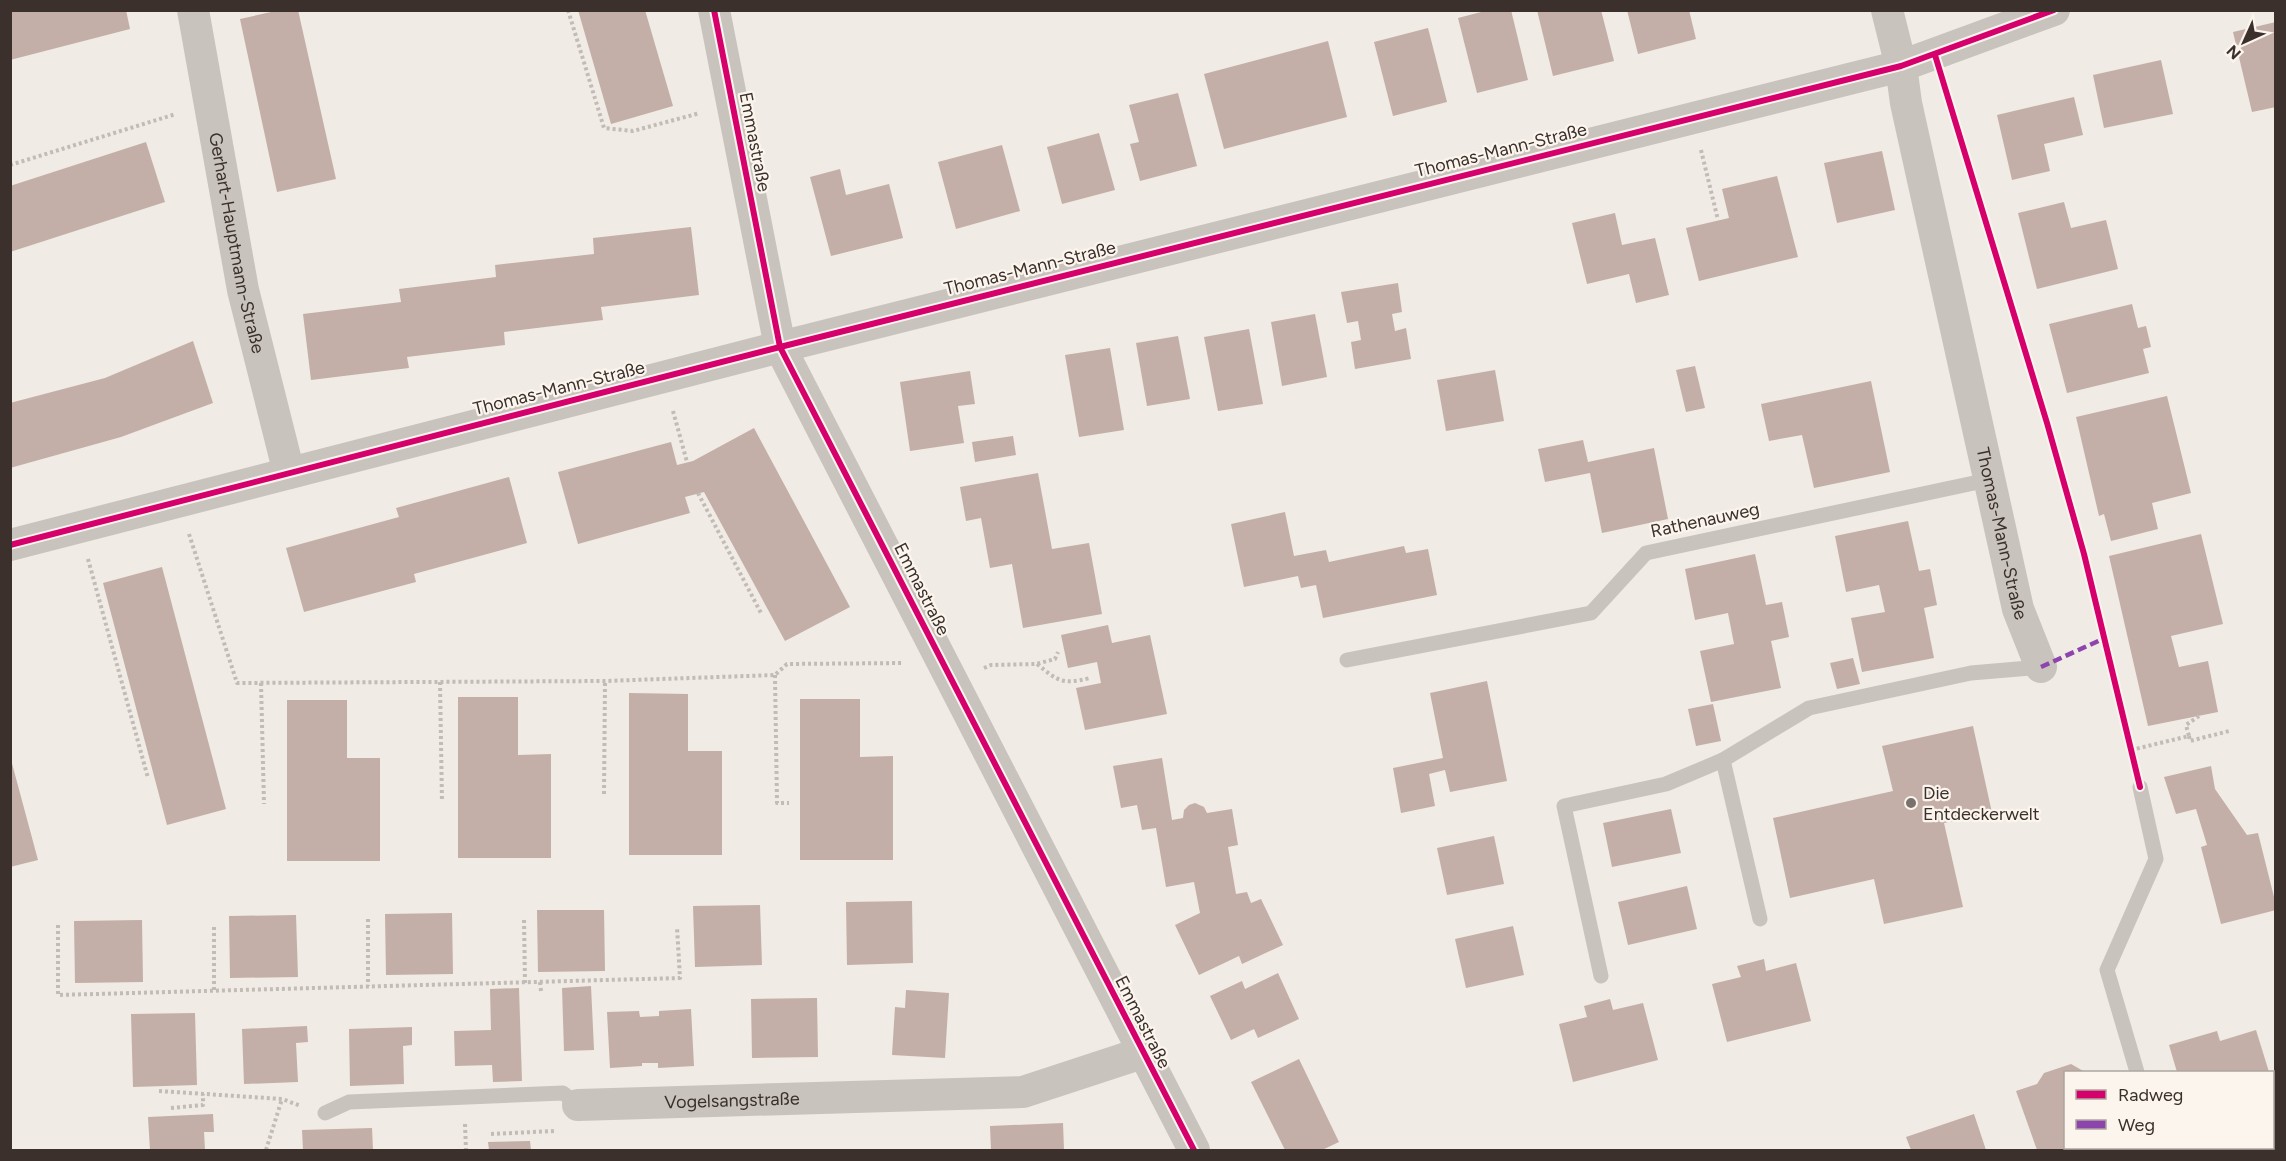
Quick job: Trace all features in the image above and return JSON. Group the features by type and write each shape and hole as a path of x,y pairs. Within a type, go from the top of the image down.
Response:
{"street":[{"name":"Gerhart-Hauptmann-Straße","path":"193,10 243,290 290,473"},
{"name":"Emmastraße","path":"714,10 780,347 1194,1150"},
{"path":"1887,10 1901,66"},
{"name":"Thomas-Mann-Straße","path":"10,545 665,376 1901,66 1935,56 2054,10"},
{"name":"Thomas-Mann-Straße","path":"1901,66 1906,103 2018,609 2041,667"},
{"name":"Vogelsangstraße","path":"578,1105 1023,1092 1142,1053"}],"lane":[{"name":"Rathenauweg","path":"1347,660 1591,613 1646,553 1988,480"},
{"name":"Thomas-Mann-Straße","path":"1601,976 1564,806 1666,784 1723,760 1809,708 1971,673 2041,667"},
{"path":"1723,760 1760,919"},
{"path":"2137,1071 2107,970 2156,859 2140,786"},
{"name":"Vogelsangstraße","path":"325,1113 349,1102 563,1093 578,1105"}],"path":[{"path":"568,10 604,128 633,131 732,104"},
{"path":"10,165 208,104"},
{"path":"1693,117 1718,220"},
{"path":"665,376 687,462"},
{"path":"698,493 760,613"},
{"path":"179,502 237,682 605,681 775,675 787,664 903,663 946,669 1036,664 1055,659 1058,652"},
{"path":"80,527 148,778"},
{"path":"1036,664 1056,680 1073,682 1090,678"},
{"path":"775,675 777,803 789,803"},
{"path":"604,794 605,681"},
{"path":"440,682 442,802"},
{"path":"261,683 264,804"},
{"path":"2199,716 2186,725 2190,741 2229,731"},
{"path":"2131,750 2189,736"},
{"path":"368,919 368,986"},
{"path":"524,920 525,982"},
{"path":"58,926 58,995 680,978 677,927"},
{"path":"214,927 214,991"},
{"path":"540,982 542,991"},
{"path":"159,1091 282,1099 325,1113"},
{"path":"171,1108 203,1106 203,1094"},
{"path":"268,1150 282,1099"},
{"path":"491,1134 561,1130 578,1105"},
{"path":"465,1117 466,1150"}],"building":[{"path":"10,10 126,10 130,29 10,60"},
{"path":"280,10 298,10 336,179 277,192 240,19"},
{"path":"578,10 645,10 673,106 611,124"},
{"path":"1489,10 1511,10 1528,80 1477,93 1458,18"},
{"path":"1537,10 1601,10 1614,61 1553,76"},
{"path":"1627,10 1689,10 1696,39 1638,54"},
{"path":"2276,22 2276,107 2252,112 2233,32"},
{"path":"1428,28 1447,102 1393,116 1374,42"},
{"path":"1328,41 1347,117 1224,149 1204,74"},
{"path":"2161,60 2173,114 2104,128 2093,75"},
{"path":"1178,93 1197,166 1140,181 1130,144 1139,142 1129,105"},
{"path":"2074,97 2083,135 2044,144 2050,171 2012,180 1997,115"},
{"path":"1099,133 1115,190 1062,204 1047,147"},
{"path":"146,142 165,202 10,252 10,186"},
{"path":"1002,145 1020,211 956,229 938,162"},
{"path":"1882,151 1895,210 1837,223 1824,163"},
{"path":"840,169 846,195 889,184 903,238 831,256 810,177"},
{"path":"1777,176 1798,257 1699,281 1686,228 1729,218 1722,189"},
{"path":"2064,202 2071,228 2106,220 2118,269 2037,289 2018,213"},
{"path":"1615,213 1622,245 1655,238 1669,295 1636,303 1629,274 1587,284 1572,223"},
{"path":"691,227 699,295 601,307 603,320 504,332 505,345 407,357 409,368 311,380 303,314 401,302 399,289 496,277 495,265 594,254 593,238"},
{"path":"1398,283 1402,312 1392,314 1395,331 1406,328 1411,359 1355,369 1351,342 1361,340 1358,321 1347,323 1341,292"},
{"path":"2132,304 2138,328 2146,326 2151,347 2143,349 2149,373 2067,393 2049,324"},
{"path":"1315,314 1327,377 1282,386 1271,322"},
{"path":"1249,329 1263,404 1218,411 1204,337"},
{"path":"1178,336 1190,399 1147,406 1136,343"},
{"path":"193,341 213,403 121,437 10,468 10,403 105,378"},
{"path":"1110,348 1124,430 1079,437 1065,355"},
{"path":"1695,366 1705,408 1686,412 1676,370"},
{"path":"1495,370 1504,421 1446,431 1437,380"},
{"path":"970,371 975,404 958,406 964,443 910,451 900,382"},
{"path":"1871,381 1890,472 1814,488 1802,435 1769,441 1761,404"},
{"path":"2167,396 2191,493 2152,503 2158,529 2111,541 2104,514 2099,516 2076,417"},
{"path":"754,428 850,607 785,641 704,492 685,497 690,513 578,544 558,472 671,442 677,465 693,461"},
{"path":"1013,436 1016,455 975,462 972,442"},
{"path":"1583,440 1588,462 1654,448 1668,519 1602,533 1590,473 1545,482 1538,449"},
{"path":"1038,473 1052,549 1089,543 1102,614 1023,628 1012,564 990,568 981,518 966,521 960,487"},
{"path":"509,477 527,543 414,574 416,582 304,612 286,548 399,517 396,508"},
{"path":"1285,512 1294,556 1326,550 1329,562 1404,546 1406,553 1428,549 1437,595 1323,618 1316,585 1301,588 1298,576 1244,587 1231,524"},
{"path":"1908,521 1919,571 1930,569 1937,605 1924,608 1934,658 1862,672 1851,618 1885,612 1879,585 1846,592 1835,536"},
{"path":"2201,534 2223,624 2171,636 2179,667 2208,661 2218,712 2148,726 2109,556"},
{"path":"1755,554 1766,605 1782,602 1789,637 1771,641 1781,688 1711,702 1700,651 1734,644 1728,613 1695,620 1685,569"},
{"path":"162,567 226,809 167,825 103,583"},
{"path":"1108,625 1112,643 1150,635 1167,714 1085,730 1076,688 1101,683 1097,662 1068,668 1061,635"},
{"path":"1853,658 1860,684 1837,689 1830,663"},
{"path":"1487,681 1507,781 1450,792 1445,770 1429,774 1435,806 1401,813 1393,768 1443,758 1430,693"},
{"path":"629,693 688,694 688,751 722,751 722,855 629,855"},
{"path":"458,697 518,697 518,755 551,754 551,858 458,858"},
{"path":"800,699 860,699 860,757 893,756 893,860 800,860"},
{"path":"287,700 347,700 347,758 380,758 380,861 287,861"},
{"path":"1713,704 1721,741 1696,746 1688,709"},
{"path":"1973,726 1992,813 1944,823 1963,907 1884,924 1874,879 1790,898 1773,818 1893,791 1882,746"},
{"path":"10,756 38,860 10,867"},
{"path":"1162,758 1172,820 1183,818 1184,810 1195,803 1204,807 1207,813 1232,809 1238,845 1228,847 1236,894 1247,892 1251,903 1261,899 1283,945 1242,964 1239,956 1199,975 1175,925 1200,913 1194,882 1166,887 1156,828 1142,830 1137,805 1121,808 1113,766"},
{"path":"2211,766 2215,789 2247,835 2258,833 2276,905 2276,910 2221,924 2201,847 2207,845 2196,809 2176,814 2164,777"},
{"path":"1671,809 1681,853 1612,867 1603,823"},
{"path":"1494,836 1504,884 1447,895 1437,848"},
{"path":"1687,886 1697,929 1628,945 1618,902"},
{"path":"912,901 913,963 847,965 846,902"},
{"path":"760,905 762,965 695,967 693,906"},
{"path":"537,910 604,910 605,971 538,972"},
{"path":"452,913 453,974 386,975 385,914"},
{"path":"296,915 298,977 230,978 229,916"},
{"path":"142,920 143,982 75,983 74,921"},
{"path":"1513,926 1524,975 1466,988 1455,939"},
{"path":"1764,959 1766,971 1796,963 1811,1021 1727,1042 1712,984 1741,977 1737,966"},
{"path":"1278,973 1299,1019 1258,1038 1254,1029 1231,1040 1210,996 1242,981 1245,989"},
{"path":"591,986 594,1050 564,1051 562,988"},
{"path":"519,988 522,1081 493,1082 492,1065 455,1066 454,1031 491,1030 490,989"},
{"path":"906,990 949,993 945,1058 892,1055 895,1007 905,1008"},
{"path":"817,998 818,1057 752,1058 751,999"},
{"path":"1610,999 1613,1010 1643,1003 1658,1060 1573,1082 1559,1024 1587,1017 1584,1006"},
{"path":"691,1009 694,1066 658,1068 658,1063 642,1063 642,1066 610,1068 607,1012 639,1011 640,1017 659,1016 659,1011"},
{"path":"195,1013 197,1085 133,1087 131,1014"},
{"path":"307,1026 308,1042 296,1043 298,1082 244,1084 242,1029"},
{"path":"412,1027 412,1045 403,1046 404,1084 350,1086 349,1029"},
{"path":"2256,1030 2269,1071 2177,1071 2169,1045 2217,1031 2220,1041"},
{"path":"1299,1059 1339,1142 1322,1150 1285,1150 1251,1082"},
{"path":"2071,1064 2083,1071 2064,1071 2064,1149 2096,1149 2037,1150 2016,1091 2037,1084 2044,1073"},
{"path":"213,1114 214,1132 204,1132 205,1150 150,1150 148,1117"},
{"path":"1974,1114 1986,1150 1911,1150 1906,1137"},
{"path":"1063,1123 1064,1150 991,1150 990,1126"},
{"path":"372,1128 373,1150 303,1150 302,1130"},
{"path":"530,1141 531,1150 489,1150 488,1142"}],"marked path":[{"path":"2041,667 2105,638"}],"cycle path":[{"path":"714,10 780,347 1194,1150"},
{"path":"10,545 780,347 1901,66 2054,10"},
{"path":"1935,55 2047,423 2084,554 2140,787"}],"place":[{"name":"Die Entdeckerwelt","path":"1911,803"}]}
